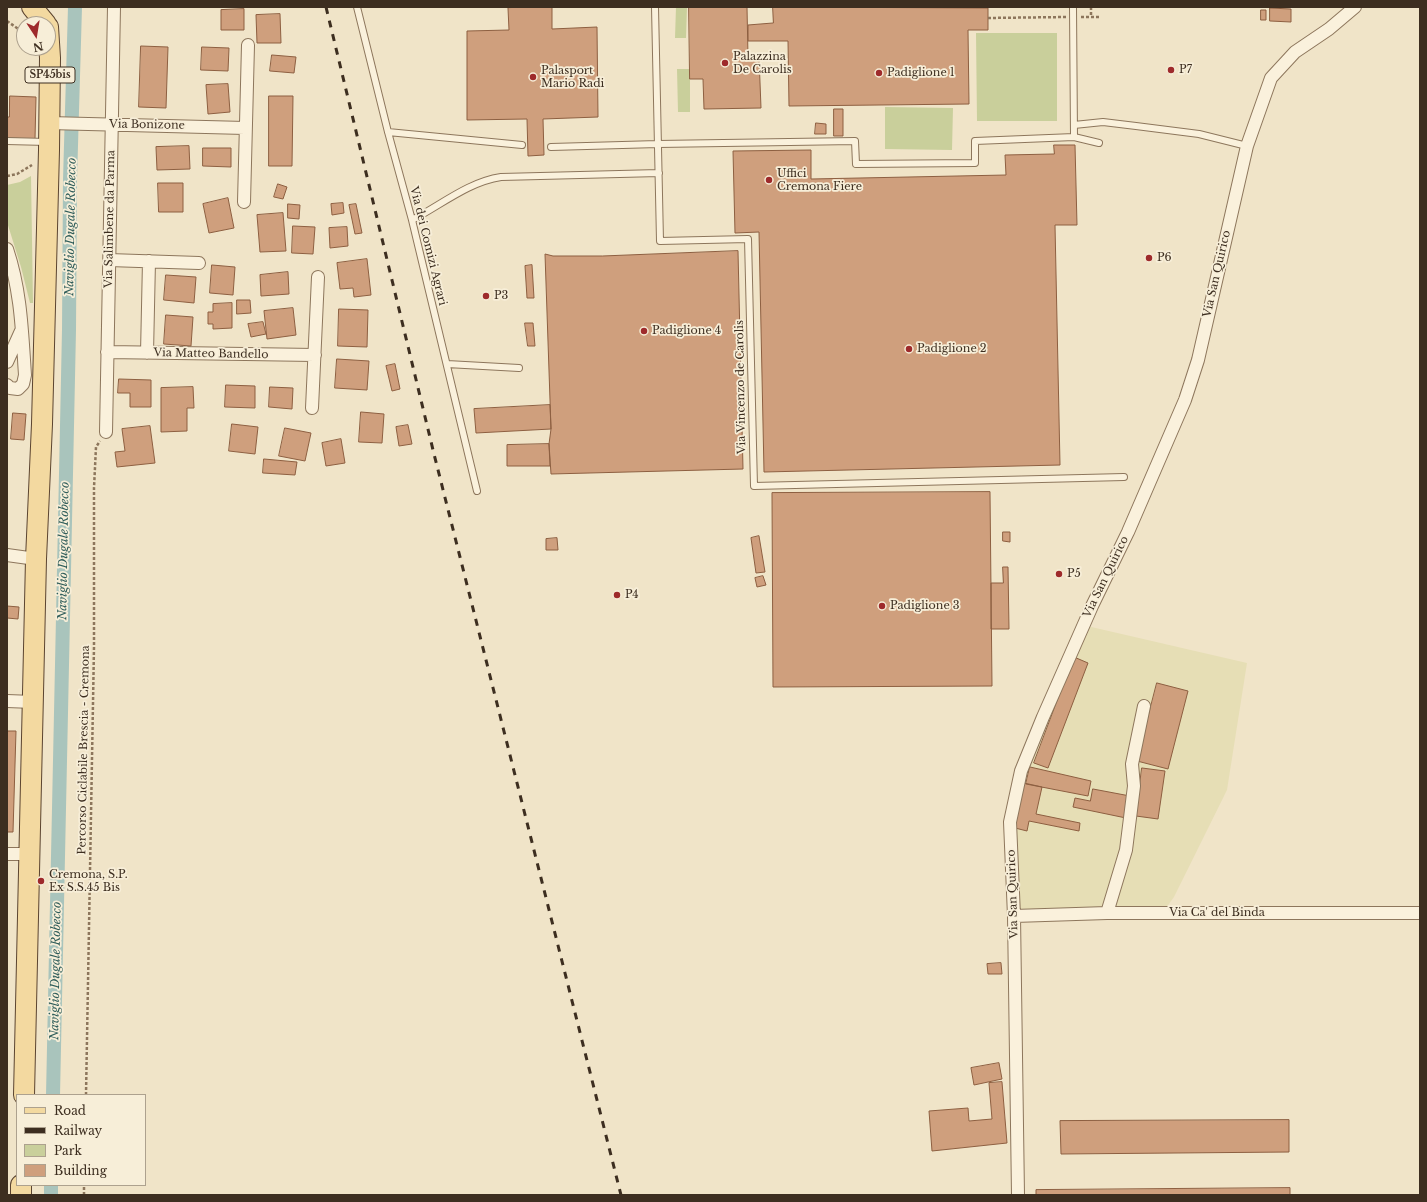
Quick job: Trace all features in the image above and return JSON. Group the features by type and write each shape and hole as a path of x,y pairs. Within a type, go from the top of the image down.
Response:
{"main road":[{"path":"32,7 40,16"},
{"name":"SP45bis","path":"24,1094 36,560 42,424 50,56"}],"street":[{"name":"Via Salimbene da Parma","path":"106,432 109,260 105,124 114,7"},
{"name":"Via San Quirico","path":"1018,1195 1014,916 1010,822 1021,771 1092,606 1128,532 1185,400 1198,360 1247,146 1271,78 1295,52 1329,29 1355,7"},
{"path":"244,202 248,45"},
{"name":"Via Bonizone","path":"49,132 105,124 245,128"},
{"path":"7,249 19,296 25,375 23,384 18,389 10,388 7,385"},
{"path":"109,260 200,262"},
{"path":"147,353 149,261"},
{"path":"312,408 318,277"},
{"path":"7,362 22,330"},
{"name":"Via Matteo Bandello","path":"108,352 315,355"},
{"path":"7,555 36,560"},
{"path":"7,701 33,702"},
{"path":"1108,913 1126,850 1134,786 1132,764 1144,706"},
{"path":"7,854 30,854"},
{"name":"Via Ca' del Binda","path":"1014,916 1108,913 1420,913"}],"lane":[{"name":"Via dei Comizi Agrari","path":"357,7 388,132 412,220 477,491"},
{"name":"Via Vincenzo de Carolis","path":"655,7 660,241 748,239 754,486 1124,478"},
{"path":"1073,7 1074,137"},
{"path":"1074,125 1103,122 1136,126 1199,134 1247,146"},
{"path":"7,141 49,132"},
{"path":"388,132 522,145"},
{"path":"551,147 855,141 856,164 975,163 975,141 1074,137 1099,143"},
{"path":"412,220 476,184 488,179 659,173"},
{"path":"447,364 520,368"}],"path":[{"path":"1091,7 1091,17"},
{"path":"988,18 1073,16 1101,17"},
{"path":"7,21 16,27"},
{"path":"7,176 33,165 49,132"},
{"name":"Percorso Ciclabile Brescia - Cremona","path":"86,1094 94,647 94,481 96,447 106,432"}],"shaded area":[{"path":"1087,626 1247,663 1227,790 1174,897 1163,912 1025,915 1017,905 1012,827 1022,776"}],"green space":[{"path":"676,7 687,7 686,38 675,38"},
{"path":"976,33 1057,33 1057,121 977,121"},
{"path":"677,69 690,69 690,112 678,112"},
{"path":"885,107 953,108 952,150 885,149"},
{"path":"31,176 33,303 30,303 7,222 7,185 20,182"}],"building":[{"path":"552,7 552,29 597,27 598,117 543,119 544,155 528,156 527,119 467,120 467,31 509,30 508,8"},
{"name":"Palazzina De Carolis","path":"689,7 747,7 748,57 759,57 761,108 704,109 703,79 690,79"},
{"name":"Padiglione 1","path":"773,7 988,8 988,30 968,30 969,104 789,106 788,41 748,41 748,25 773,23"},
{"path":"1270,8 1291,9 1291,22 1270,21"},
{"path":"244,9 244,30 221,30 221,10"},
{"path":"1261,10 1266,10 1266,20 1261,20"},
{"path":"280,14 281,43 257,43 256,15"},
{"path":"141,46 168,47 166,108 139,107"},
{"path":"202,47 229,48 228,71 201,70"},
{"path":"272,55 296,57 294,73 270,71"},
{"path":"228,84 230,112 208,114 206,85"},
{"path":"10,96 36,97 35,139 7,138 7,117 9,117"},
{"path":"269,96 293,96 292,166 269,166"},
{"path":"834,109 843,109 843,136 834,136"},
{"path":"816,123 826,124 826,134 815,134"},
{"name":"Padiglione 2","path":"1054,145 1075,145 1077,225 1055,225 1060,465 764,472 759,232 735,233 733,151 811,150 811,179 1006,175 1005,155 1054,154"},
{"path":"189,146 190,169 157,170 156,147"},
{"path":"203,148 231,148 231,167 203,166"},
{"path":"158,183 183,183 183,212 159,212"},
{"path":"278,184 287,187 283,199 274,197"},
{"path":"228,198 234,228 209,233 203,204"},
{"path":"343,203 344,213 332,215 331,204"},
{"path":"288,204 300,205 299,219 288,218"},
{"path":"356,204 362,233 355,234 349,205"},
{"path":"283,213 286,251 260,252 257,215"},
{"path":"293,226 315,227 313,254 292,253"},
{"path":"347,227 348,246 330,248 329,228"},
{"name":"Padiglione 4","path":"738,251 743,469 551,474 549,444 551,429 545,254 553,256 602,256"},
{"path":"367,259 371,295 354,297 353,288 340,289 337,263"},
{"path":"212,265 235,267 233,295 210,293"},
{"path":"532,265 534,298 527,298 525,266"},
{"path":"288,272 289,294 261,296 260,275"},
{"path":"166,275 196,277 194,303 164,300"},
{"path":"237,300 250,300 251,313 237,314"},
{"path":"232,303 232,328 213,329 213,324 208,324 208,312 213,312 213,304"},
{"path":"293,308 296,335 267,339 264,311"},
{"path":"339,309 368,310 367,347 338,346"},
{"path":"166,315 193,317 191,346 164,344"},
{"path":"263,322 266,334 251,337 248,324"},
{"path":"525,323 533,323 535,346 528,346"},
{"path":"337,359 369,361 367,390 335,388"},
{"path":"395,364 400,389 392,391 386,366"},
{"path":"119,379 151,380 151,407 130,407 130,393 118,393"},
{"path":"226,385 255,386 255,408 225,407"},
{"path":"193,387 194,408 187,408 187,431 161,432 161,388"},
{"path":"270,387 293,388 292,409 269,407"},
{"path":"550,405 551,429 476,433 474,409"},
{"path":"361,412 384,414 382,443 359,442"},
{"path":"13,413 26,414 24,440 11,439"},
{"path":"232,424 258,427 255,454 229,451"},
{"path":"408,425 412,444 399,446 396,427"},
{"path":"150,426 155,463 117,467 115,452 125,451 122,429"},
{"path":"285,428 311,433 305,461 279,456"},
{"path":"341,439 345,463 326,466 322,443"},
{"path":"549,444 550,466 507,466 507,445"},
{"path":"264,459 297,462 295,475 263,473"},
{"name":"Padiglione 3","path":"990,492 992,686 773,687 772,493"},
{"path":"1003,532 1010,532 1010,542 1003,541"},
{"path":"759,536 765,572 756,573 751,538"},
{"path":"557,538 558,550 546,550 546,539"},
{"path":"1003,567 1008,567 1009,629 991,629 991,583 1003,583"},
{"path":"763,576 766,585 757,587 755,578"},
{"path":"7,606 19,607 18,619 7,618"},
{"path":"1074,657 1088,663 1048,768 1034,763"},
{"path":"1157,683 1188,691 1168,769 1137,761"},
{"path":"7,731 16,731 13,832 7,832"},
{"path":"1030,767 1091,781 1088,796 1026,784"},
{"path":"1142,768 1165,771 1158,819 1136,816"},
{"path":"1024,783 1042,787 1036,814 1080,823 1079,831 1029,821 1027,831 1015,828"},
{"path":"1093,789 1130,796 1126,818 1073,807 1075,798 1090,801"},
{"path":"1001,963 1002,974 988,974 987,964"},
{"path":"999,1063 1002,1079 974,1085 971,1068"},
{"path":"1002,1082 1007,1143 932,1151 929,1111 968,1108 969,1121 992,1119 989,1083"},
{"path":"1289,1120 1289,1152 1061,1154 1060,1121"},
{"path":"1290,1188 1290,1195 1036,1195 1036,1190"}],"waterway":[{"name":"Naviglio Dugale Robecco","path":"53,1094 69,330 70,180 75,7"},
{"name":"Naviglio Dugale Robecco","path":"51,1186 51,1195"}],"railway":[{"path":"326,7 434,454 621,1195"}],"place":[{"name":"Palazzina De Carolis","path":"725,63"},
{"name":"P7","path":"1171,70"},
{"name":"Padiglione 1","path":"879,73"},
{"name":"Palasport Mario Radi","path":"533,77"},
{"name":"Uffici Cremona Fiere","path":"769,180"},
{"name":"P6","path":"1149,258"},
{"name":"P3","path":"486,296"},
{"name":"Padiglione 4","path":"644,331"},
{"name":"Padiglione 2","path":"909,349"},
{"name":"P5","path":"1059,574"},
{"name":"P4","path":"617,595"},
{"name":"Padiglione 3","path":"882,606"},
{"name":"Cremona, S.P. Ex S.S.45 Bis","path":"41,881"}]}
